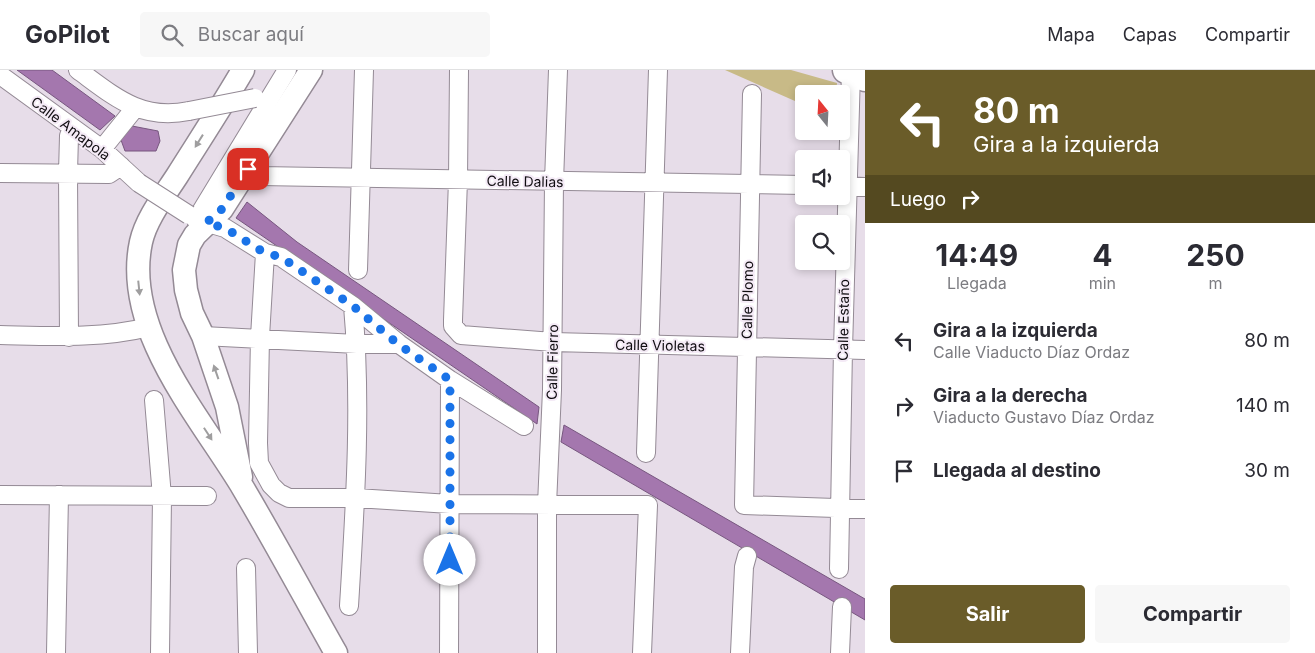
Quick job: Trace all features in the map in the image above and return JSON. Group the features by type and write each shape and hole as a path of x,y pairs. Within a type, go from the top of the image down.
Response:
{"main road":[{"path":"243,70 154,211 142,240 138,278 140,296 149,327 164,360 198,419 243,488 336,653"},
{"path":"243,488 227,407 203,336 192,312 186,290 184,270 197,219 222,209 248,169 271,102 311,70"}],"street":[{"path":"78,70 130,113 171,115 190,111 271,102"},
{"path":"197,219 271,102 287,70"},
{"path":"358,270 364,70"},
{"path":"458,180 459,70"},
{"name":"Calle Fierro","path":"547,653 554,182 558,70"},
{"path":"646,454 648,345 656,183 658,70"},
{"name":"Calle Estaño","path":"847,150 854,73"},
{"name":"Calle Amapola","path":"0,75 72,128 106,144 121,166 139,183 197,219 225,228 265,253 281,257 353,306 398,344 450,380 524,426"},
{"name":"Calle Plomo","path":"752,94 744,505 841,509"},
{"path":"106,144 130,113"},
{"path":"69,337 68,173 69,136 72,128"},
{"path":"0,173 109,174 121,166"},
{"name":"Calle Dalias","path":"248,169 260,176 795,185"},
{"name":"Calle Violetas","path":"458,180 452,320 456,332 467,336 552,342 648,345 746,345 865,350"},
{"path":"850,187 865,187"},
{"name":"Calle Estaño","path":"839,569 844,205"},
{"path":"265,253 260,337 258,443 259,463 271,485 289,498 356,498 450,504 648,505 642,653"},
{"path":"349,606 356,498 357,344 353,306"},
{"path":"0,334 69,337 121,334 149,327"},
{"path":"203,336 260,337 357,344 398,344"},
{"path":"449,653 450,380"},
{"path":"154,400 162,497 160,653"},
{"path":"0,495 207,496"},
{"path":"56,653 60,496"},
{"path":"841,509 865,510"},
{"path":"740,653 744,567 747,556"},
{"path":"246,568 248,653"},
{"path":"840,653 842,607"}],"shaded area":[{"path":"17,70 52,70 115,116 100,130"},
{"path":"725,70 791,70 837,83 837,85 795,85 795,101"},
{"path":"132,126 158,131 160,141 156,151 125,151 121,140"},
{"path":"247,202 297,242 539,407 537,424 236,218"},
{"path":"564,425 865,599 865,620 561,442"}],"route":[{"path":"248,169 222,209 206,223 225,228 265,253 281,257 353,306 398,344 450,380 450,560"}]}
